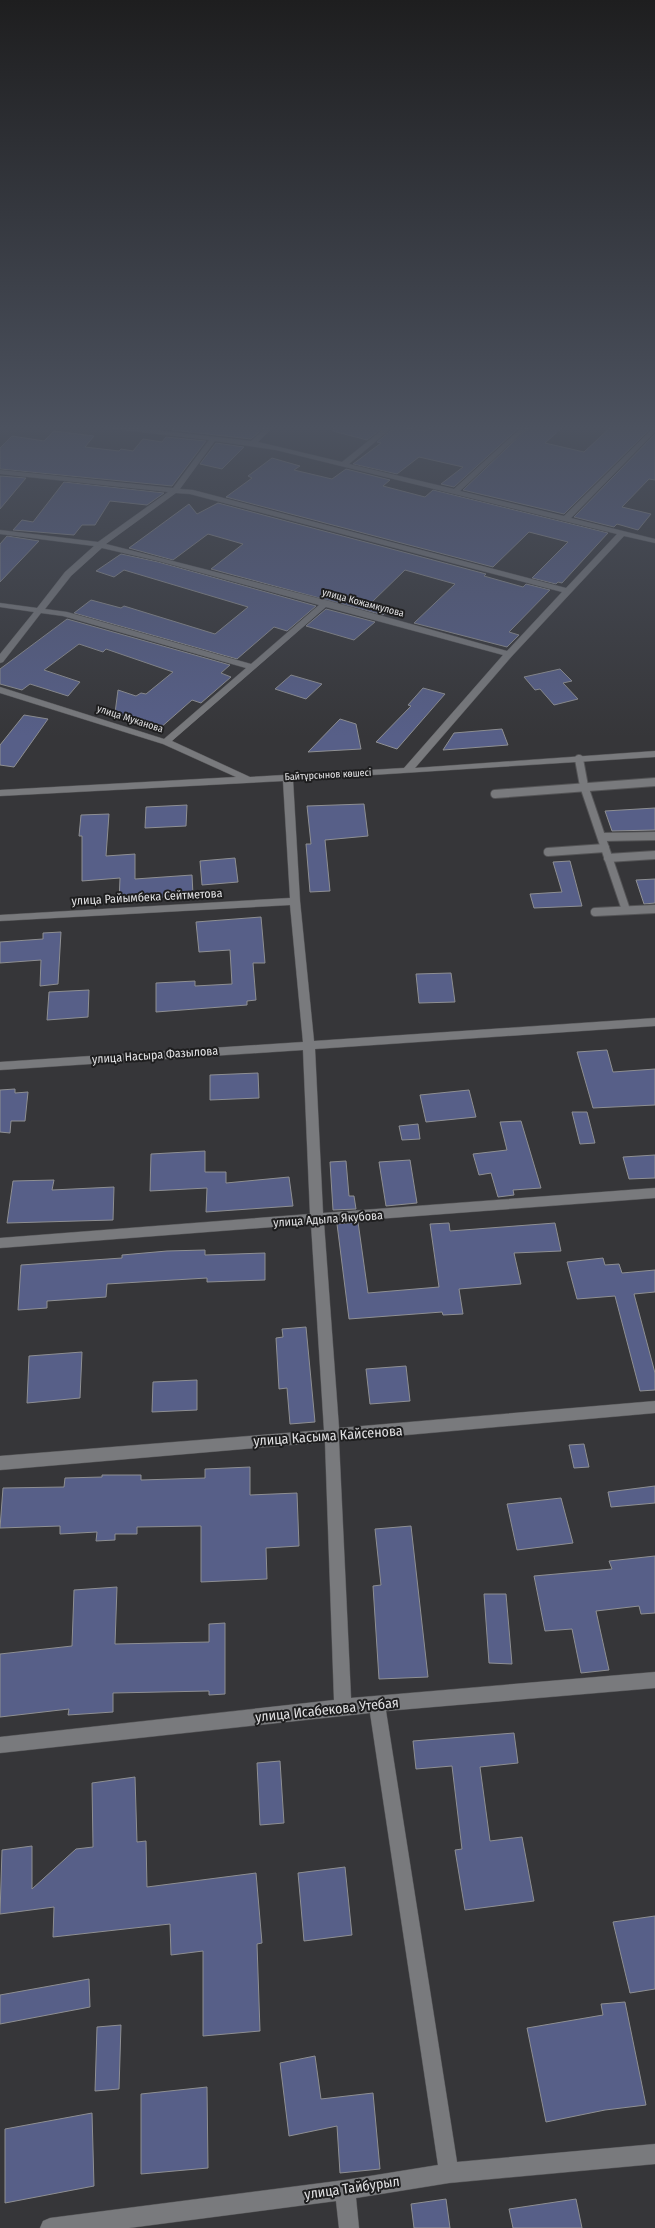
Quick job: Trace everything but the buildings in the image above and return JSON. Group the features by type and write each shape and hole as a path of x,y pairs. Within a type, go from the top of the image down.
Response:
{"street":[{"path":"0,660 68,574 100,545 120,530"},
{"path":"335,530 568,591"},
{"path":"610,530 655,541"},
{"name":"улица Кожамкулова","path":"0,532 100,545 326,603 509,654"},
{"path":"407,771 509,654 622,533"},
{"path":"166,742 326,603"},
{"path":"0,605 64,614 252,667"},
{"name":"улица Муканова","path":"0,690 166,742 248,779"},
{"name":"Байтұрсынов көшесі","path":"0,793 407,771 655,754"},
{"path":"288,778 295,901 309,1045 317,1220 332,1435 343,1707"},
{"name":"улица Райымбека Сейтметова","path":"0,918 295,901"},
{"name":"улица Насыра Фазылова","path":"0,1066 655,1022"},
{"name":"улица Адыла Якубова","path":"0,1243 655,1193"},
{"name":"улица Касыма Кайсенова","path":"0,1463 135,1450 524,1421 655,1407"},
{"name":"улица Исабекова Утебая","path":"0,1745 343,1707 655,1680"},
{"path":"377,1704 449,2173"},
{"name":"улица Тайбурыл","path":"50,2228 345,2190 449,2173 655,2154"},
{"path":"345,2190 349,2228"}],"lane":[{"path":"579,759 584,786 626,910"},
{"path":"495,794 584,786 655,782"},
{"path":"602,837 655,836"},
{"path":"548,852 605,848"},
{"path":"608,858 655,855"},
{"path":"595,912 655,909"}]}
